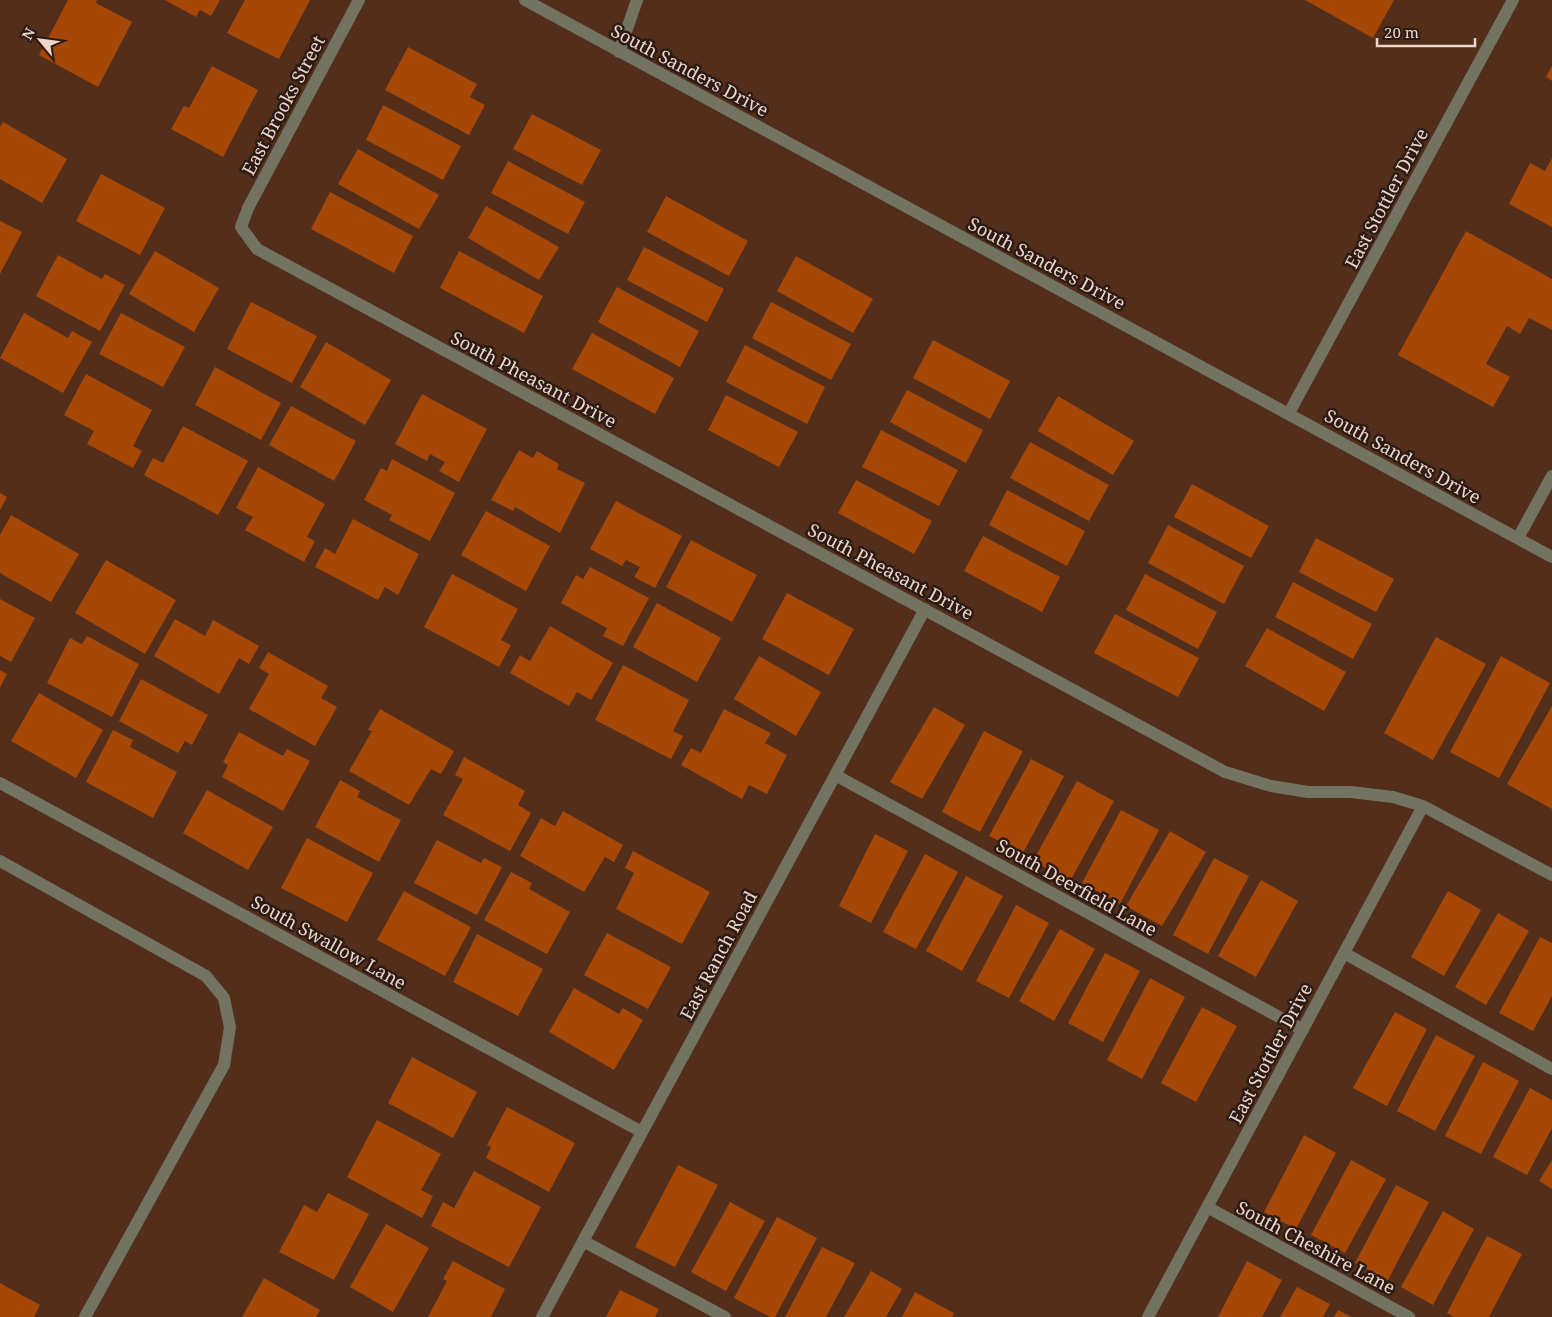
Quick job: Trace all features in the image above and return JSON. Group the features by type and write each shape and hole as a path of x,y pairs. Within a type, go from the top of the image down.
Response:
{"street":[{"name":"East Brooks Street","path":"241,227 248,208 360,0"},
{"name":"South Sanders Drive","path":"525,0 1552,557"},
{"path":"619,52 637,0"},
{"name":"East Stottler Drive","path":"1289,413 1513,0"},
{"name":"South Pheasant Drive","path":"241,227 257,249 1225,772 1271,786 1308,792 1351,792 1392,797 1423,806 1552,875"},
{"path":"1518,538 1552,476"},
{"name":"East Ranch Road","path":"542,1317 925,609"},
{"name":"South Deerfield Lane","path":"835,775 1303,1030"},
{"name":"South Swallow Lane","path":"0,783 642,1132"},
{"name":"East Stottler Drive","path":"1148,1317 1423,806"},
{"path":"0,861 206,976 224,998 230,1027 224,1065 85,1317"},
{"path":"1344,953 1552,1069"},
{"name":"South Cheshire Lane","path":"1207,1207 1409,1317"},
{"path":"583,1241 725,1317"}],"building":[{"path":"68,0 97,0 96,3 132,22 98,87 39,55"},
{"path":"165,0 220,0 211,16 200,10 196,17"},
{"path":"245,0 310,0 279,59 227,33"},
{"path":"1305,0 1394,0 1373,38"},
{"path":"408,47 477,84 470,97 485,105 469,135 385,90"},
{"path":"212,66 258,90 223,157 171,129 184,106 189,108"},
{"path":"1552,66 1552,81 1546,77"},
{"path":"383,105 461,146 443,180 366,140"},
{"path":"532,114 601,150 582,185 513,149"},
{"path":"3,122 67,159 42,203 0,179 0,127"},
{"path":"358,149 439,195 419,229 338,184"},
{"path":"1552,158 1552,227 1509,204 1530,163 1545,171"},
{"path":"508,161 585,202 568,234 491,193"},
{"path":"101,174 165,208 140,255 76,221"},
{"path":"330,192 413,236 394,273 311,229"},
{"path":"666,196 748,241 729,276 647,232"},
{"path":"486,206 559,247 539,280 468,238"},
{"path":"0,221 22,232 0,274"},
{"path":"1466,231 1552,279 1552,330 1529,318 1520,334 1507,326 1486,364 1510,377 1493,407 1398,355"},
{"path":"644,247 724,289 707,322 627,280"},
{"path":"155,251 219,288 194,332 129,294"},
{"path":"459,251 543,296 524,333 440,288"},
{"path":"58,255 102,279 105,274 125,285 100,331 36,296"},
{"path":"796,256 873,299 853,333 777,291"},
{"path":"617,287 699,331 680,367 598,322"},
{"path":"251,302 317,336 292,383 227,349"},
{"path":"771,302 851,344 831,380 752,338"},
{"path":"24,313 68,338 72,331 92,342 63,393 0,358"},
{"path":"121,313 185,347 163,387 99,354"},
{"path":"592,333 674,378 655,414 572,369"},
{"path":"933,340 1010,381 990,419 913,378"},
{"path":"326,342 391,380 365,425 300,387"},
{"path":"745,345 825,387 807,424 726,382"},
{"path":"215,367 281,403 261,440 195,405"},
{"path":"86,374 152,410 133,446 142,451 133,468 87,444 94,431 64,415"},
{"path":"907,390 983,430 966,463 890,422"},
{"path":"422,394 487,429 459,482 439,471 445,462 430,454 427,461 395,444"},
{"path":"726,395 798,432 779,467 708,430"},
{"path":"1058,396 1134,441 1113,475 1038,431"},
{"path":"291,406 356,441 334,481 269,445"},
{"path":"183,426 248,461 218,515 144,475 153,458 163,463"},
{"path":"881,430 958,470 939,506 862,467"},
{"path":"1030,442 1109,485 1089,521 1010,478"},
{"path":"519,450 533,458 537,451 559,464 557,469 585,483 560,533 515,507 513,511 491,500"},
{"path":"392,459 455,493 430,541 389,520 392,515 364,500 381,468 387,471"},
{"path":"258,467 325,504 307,537 315,541 304,562 245,530 253,517 236,508"},
{"path":"856,480 932,521 914,554 838,513"},
{"path":"1192,484 1269,526 1251,558 1174,517"},
{"path":"1007,490 1085,531 1067,566 989,525"},
{"path":"0,493 7,497 0,510"},
{"path":"616,501 682,536 655,588 634,577 640,567 626,560 622,566 590,549"},
{"path":"486,511 550,546 526,591 461,555"},
{"path":"11,515 79,554 51,602 0,573 0,535"},
{"path":"353,519 419,554 398,595 385,587 378,600 315,567 325,548 335,554"},
{"path":"1168,525 1244,566 1224,604 1148,563"},
{"path":"983,536 1060,577 1042,612 964,571"},
{"path":"1316,538 1394,579 1376,612 1299,572"},
{"path":"691,540 757,575 732,622 666,587"},
{"path":"106,560 176,600 145,654 75,613"},
{"path":"590,567 649,598 623,646 603,636 607,628 561,603 576,575 583,579"},
{"path":"452,574 518,609 501,640 511,645 499,667 424,627"},
{"path":"1145,574 1217,612 1198,649 1126,610"},
{"path":"1293,582 1372,624 1353,659 1275,617"},
{"path":"787,593 854,629 829,675 762,639"},
{"path":"0,599 35,618 11,662 0,656"},
{"path":"657,603 721,638 697,682 633,647"},
{"path":"1115,614 1199,658 1178,697 1094,653"},
{"path":"175,619 205,636 213,620 259,646 249,664 239,658 219,694 154,656"},
{"path":"550,626 613,663 591,700 577,692 569,706 510,673 520,655 530,661"},
{"path":"1267,628 1346,672 1324,711 1245,666"},
{"path":"87,636 139,664 112,717 47,683 70,638 82,644"},
{"path":"1436,637 1486,664 1433,760 1384,733"},
{"path":"268,652 328,686 321,698 337,707 315,746 249,709 269,674 259,668"},
{"path":"759,656 821,692 796,736 734,699"},
{"path":"1501,656 1550,683 1499,778 1450,752"},
{"path":"623,665 689,700 673,731 683,736 671,759 595,720"},
{"path":"0,670 7,674 0,688"},
{"path":"141,679 208,715 192,745 185,741 178,753 119,721"},
{"path":"39,693 103,730 76,778 11,741"},
{"path":"1552,706 1552,809 1507,784"},
{"path":"934,707 965,725 922,799 890,782"},
{"path":"380,709 454,751 441,774 431,769 409,805 349,771 372,731 368,730"},
{"path":"724,709 771,733 765,743 787,755 767,794 749,785 742,799 681,765 691,748 701,753"},
{"path":"113,730 133,740 130,747 177,772 153,818 86,782"},
{"path":"984,731 1023,751 980,832 942,812"},
{"path":"239,732 283,756 287,749 310,761 283,811 222,777 228,765 223,762"},
{"path":"464,757 525,791 518,805 531,813 510,851 443,815 463,779 455,775"},
{"path":"1031,759 1064,776 1023,853 989,836"},
{"path":"340,780 360,791 357,797 401,820 379,862 315,827"},
{"path":"1077,781 1114,801 1070,881 1033,861"},
{"path":"207,790 273,827 248,870 183,833"},
{"path":"1121,810 1159,830 1120,904 1082,883"},
{"path":"563,811 623,845 614,862 605,857 584,892 520,856 541,818 555,826"},
{"path":"1170,831 1206,852 1162,926 1126,906"},
{"path":"875,834 908,851 871,923 839,906"},
{"path":"307,838 373,873 347,922 281,888"},
{"path":"437,840 481,863 484,858 502,867 477,915 414,883"},
{"path":"633,851 710,892 682,944 616,909 634,873 625,868"},
{"path":"925,854 958,872 916,949 883,932"},
{"path":"1214,858 1249,876 1208,954 1173,935"},
{"path":"511,872 532,883 529,889 570,912 547,954 484,920"},
{"path":"966,876 1003,896 962,971 926,951"},
{"path":"1261,880 1298,901 1256,977 1218,956"},
{"path":"404,891 471,927 445,976 377,940"},
{"path":"1448,891 1481,910 1444,976 1411,957"},
{"path":"1016,905 1049,923 1009,998 976,981"},
{"path":"1498,913 1529,931 1486,1005 1455,987"},
{"path":"1060,929 1095,949 1054,1021 1019,1001"},
{"path":"607,933 671,967 648,1009 584,975"},
{"path":"477,934 543,969 518,1016 453,982"},
{"path":"1540,937 1552,943 1552,996 1533,1031 1499,1013"},
{"path":"1105,953 1140,971 1103,1042 1068,1023"},
{"path":"1150,978 1185,997 1142,1079 1107,1060"},
{"path":"574,988 619,1014 623,1008 643,1020 614,1070 549,1032"},
{"path":"1202,1007 1237,1026 1196,1102 1161,1083"},
{"path":"1395,1012 1427,1029 1387,1106 1353,1088"},
{"path":"1436,1035 1475,1056 1435,1131 1397,1111"},
{"path":"412,1057 477,1092 453,1138 388,1103"},
{"path":"1483,1062 1519,1081 1481,1154 1445,1136"},
{"path":"1530,1088 1552,1100 1552,1128 1527,1175 1493,1157"},
{"path":"507,1107 575,1143 549,1192 486,1158 491,1147 487,1145"},
{"path":"377,1120 441,1154 421,1190 433,1196 422,1218 347,1177"},
{"path":"1304,1135 1336,1153 1296,1229 1264,1212"},
{"path":"1351,1160 1386,1179 1345,1253 1311,1235"},
{"path":"1552,1160 1552,1189 1539,1181"},
{"path":"678,1165 718,1185 675,1267 635,1247"},
{"path":"474,1171 541,1207 509,1267 431,1226 443,1202 454,1208"},
{"path":"1396,1185 1429,1202 1388,1280 1355,1263"},
{"path":"328,1193 369,1214 334,1280 279,1252 304,1205 317,1212"},
{"path":"730,1202 765,1221 726,1291 691,1272"},
{"path":"1443,1211 1474,1229 1433,1305 1401,1287"},
{"path":"777,1217 817,1238 775,1317 770,1317 734,1298"},
{"path":"386,1224 429,1248 393,1312 350,1287"},
{"path":"1487,1236 1522,1254 1489,1317 1454,1317 1447,1313"},
{"path":"822,1247 855,1263 826,1317 785,1317"},
{"path":"453,1261 505,1289 491,1317 428,1317 447,1281 443,1279"},
{"path":"1247,1261 1282,1280 1262,1317 1218,1317"},
{"path":"871,1271 902,1289 886,1317 844,1317"},
{"path":"264,1278 320,1310 316,1317 242,1317"},
{"path":"0,1283 40,1305 34,1317 0,1317"},
{"path":"1297,1287 1330,1304 1323,1317 1280,1317"},
{"path":"620,1290 659,1309 655,1317 606,1317"},
{"path":"915,1292 954,1313 952,1317 902,1317"},
{"path":"1338,1310 1352,1317 1334,1317"}]}
